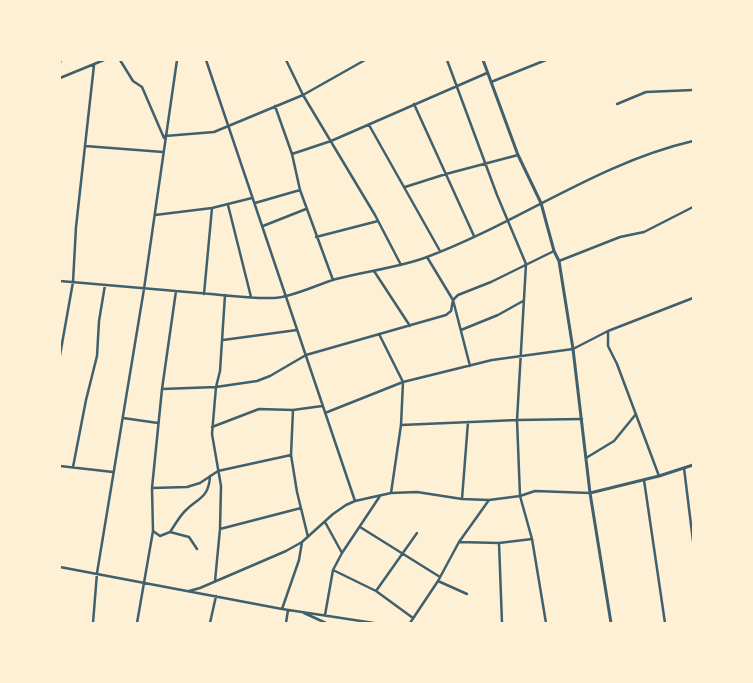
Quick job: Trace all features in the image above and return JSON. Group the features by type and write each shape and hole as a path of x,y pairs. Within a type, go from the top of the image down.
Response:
{"street":[{"path":"60,78 104,60"},
{"path":"120,60 133,81 141,84 165,138"},
{"path":"93,623 97,573 144,289 177,60"},
{"path":"206,60 355,501"},
{"path":"286,60 303,95 378,221 401,265"},
{"path":"354,60 357,64"},
{"path":"165,138 214,132 303,95 365,60"},
{"path":"447,60 507,222 526,264 517,420 520,496 532,539 546,623"},
{"path":"483,60 518,155 541,203 554,251 559,261 573,349 590,493 611,623"},
{"path":"490,82 546,60"},
{"path":"60,355 73,282 76,227 94,65"},
{"path":"292,154 331,141 487,72"},
{"path":"617,104 646,92 693,90"},
{"path":"414,104 474,236"},
{"path":"275,106 292,154 300,190 333,280"},
{"path":"369,125 440,251"},
{"path":"60,281 204,294 275,298 287,296 333,280 401,265 427,257 507,222 541,203 616,167 663,148 693,141"},
{"path":"86,146 163,152"},
{"path":"405,187 518,155"},
{"path":"255,204 300,190"},
{"path":"155,215 212,208 253,198"},
{"path":"228,205 251,297"},
{"path":"559,261 620,237 644,232 693,207"},
{"path":"204,294 212,208"},
{"path":"263,226 307,209"},
{"path":"316,237 378,221"},
{"path":"162,389 216,387 257,381 270,376 306,355 450,313 453,300 462,293 491,282 554,251"},
{"path":"427,257 453,300 470,366"},
{"path":"374,271 410,326"},
{"path":"73,467 97,356 99,321 105,285"},
{"path":"137,623 153,531 152,488 158,423 176,291"},
{"path":"215,581 220,529 221,486 212,427 223,340 224,295"},
{"path":"325,413 403,382 520,355 573,349 608,331 693,298"},
{"path":"461,330 498,315 524,301"},
{"path":"223,340 297,330"},
{"path":"608,331 608,346 617,364 659,476"},
{"path":"378,334 403,382 401,425 392,493"},
{"path":"212,427 259,409 293,410 323,406"},
{"path":"293,410 291,454 308,537"},
{"path":"586,458 614,441 636,414"},
{"path":"123,418 158,423"},
{"path":"401,425 582,419"},
{"path":"462,499 468,422"},
{"path":"152,488 187,486 200,483 218,471 291,454"},
{"path":"189,591 286,551 302,542 324,522 346,505 355,501 392,493 417,492 462,499 489,500 520,496 539,490 590,493 659,476 693,465"},
{"path":"60,466 114,472"},
{"path":"684,468 693,540"},
{"path":"153,531 160,536 170,532 185,511 203,497 209,487 210,476"},
{"path":"644,480 665,623"},
{"path":"325,616 333,570 342,553 380,496"},
{"path":"410,623 438,581 459,542 489,500"},
{"path":"220,529 301,508"},
{"path":"324,522 342,553"},
{"path":"360,527 440,577"},
{"path":"170,532 189,537 197,550"},
{"path":"376,591 418,533"},
{"path":"459,542 499,542 532,539"},
{"path":"282,609 299,560 302,542"},
{"path":"499,542 502,623"},
{"path":"60,567 282,609 374,623"},
{"path":"333,570 376,591 413,618"},
{"path":"438,581 467,594"},
{"path":"210,623 216,596"},
{"path":"286,623 288,610"},
{"path":"299,611 326,623"}]}
